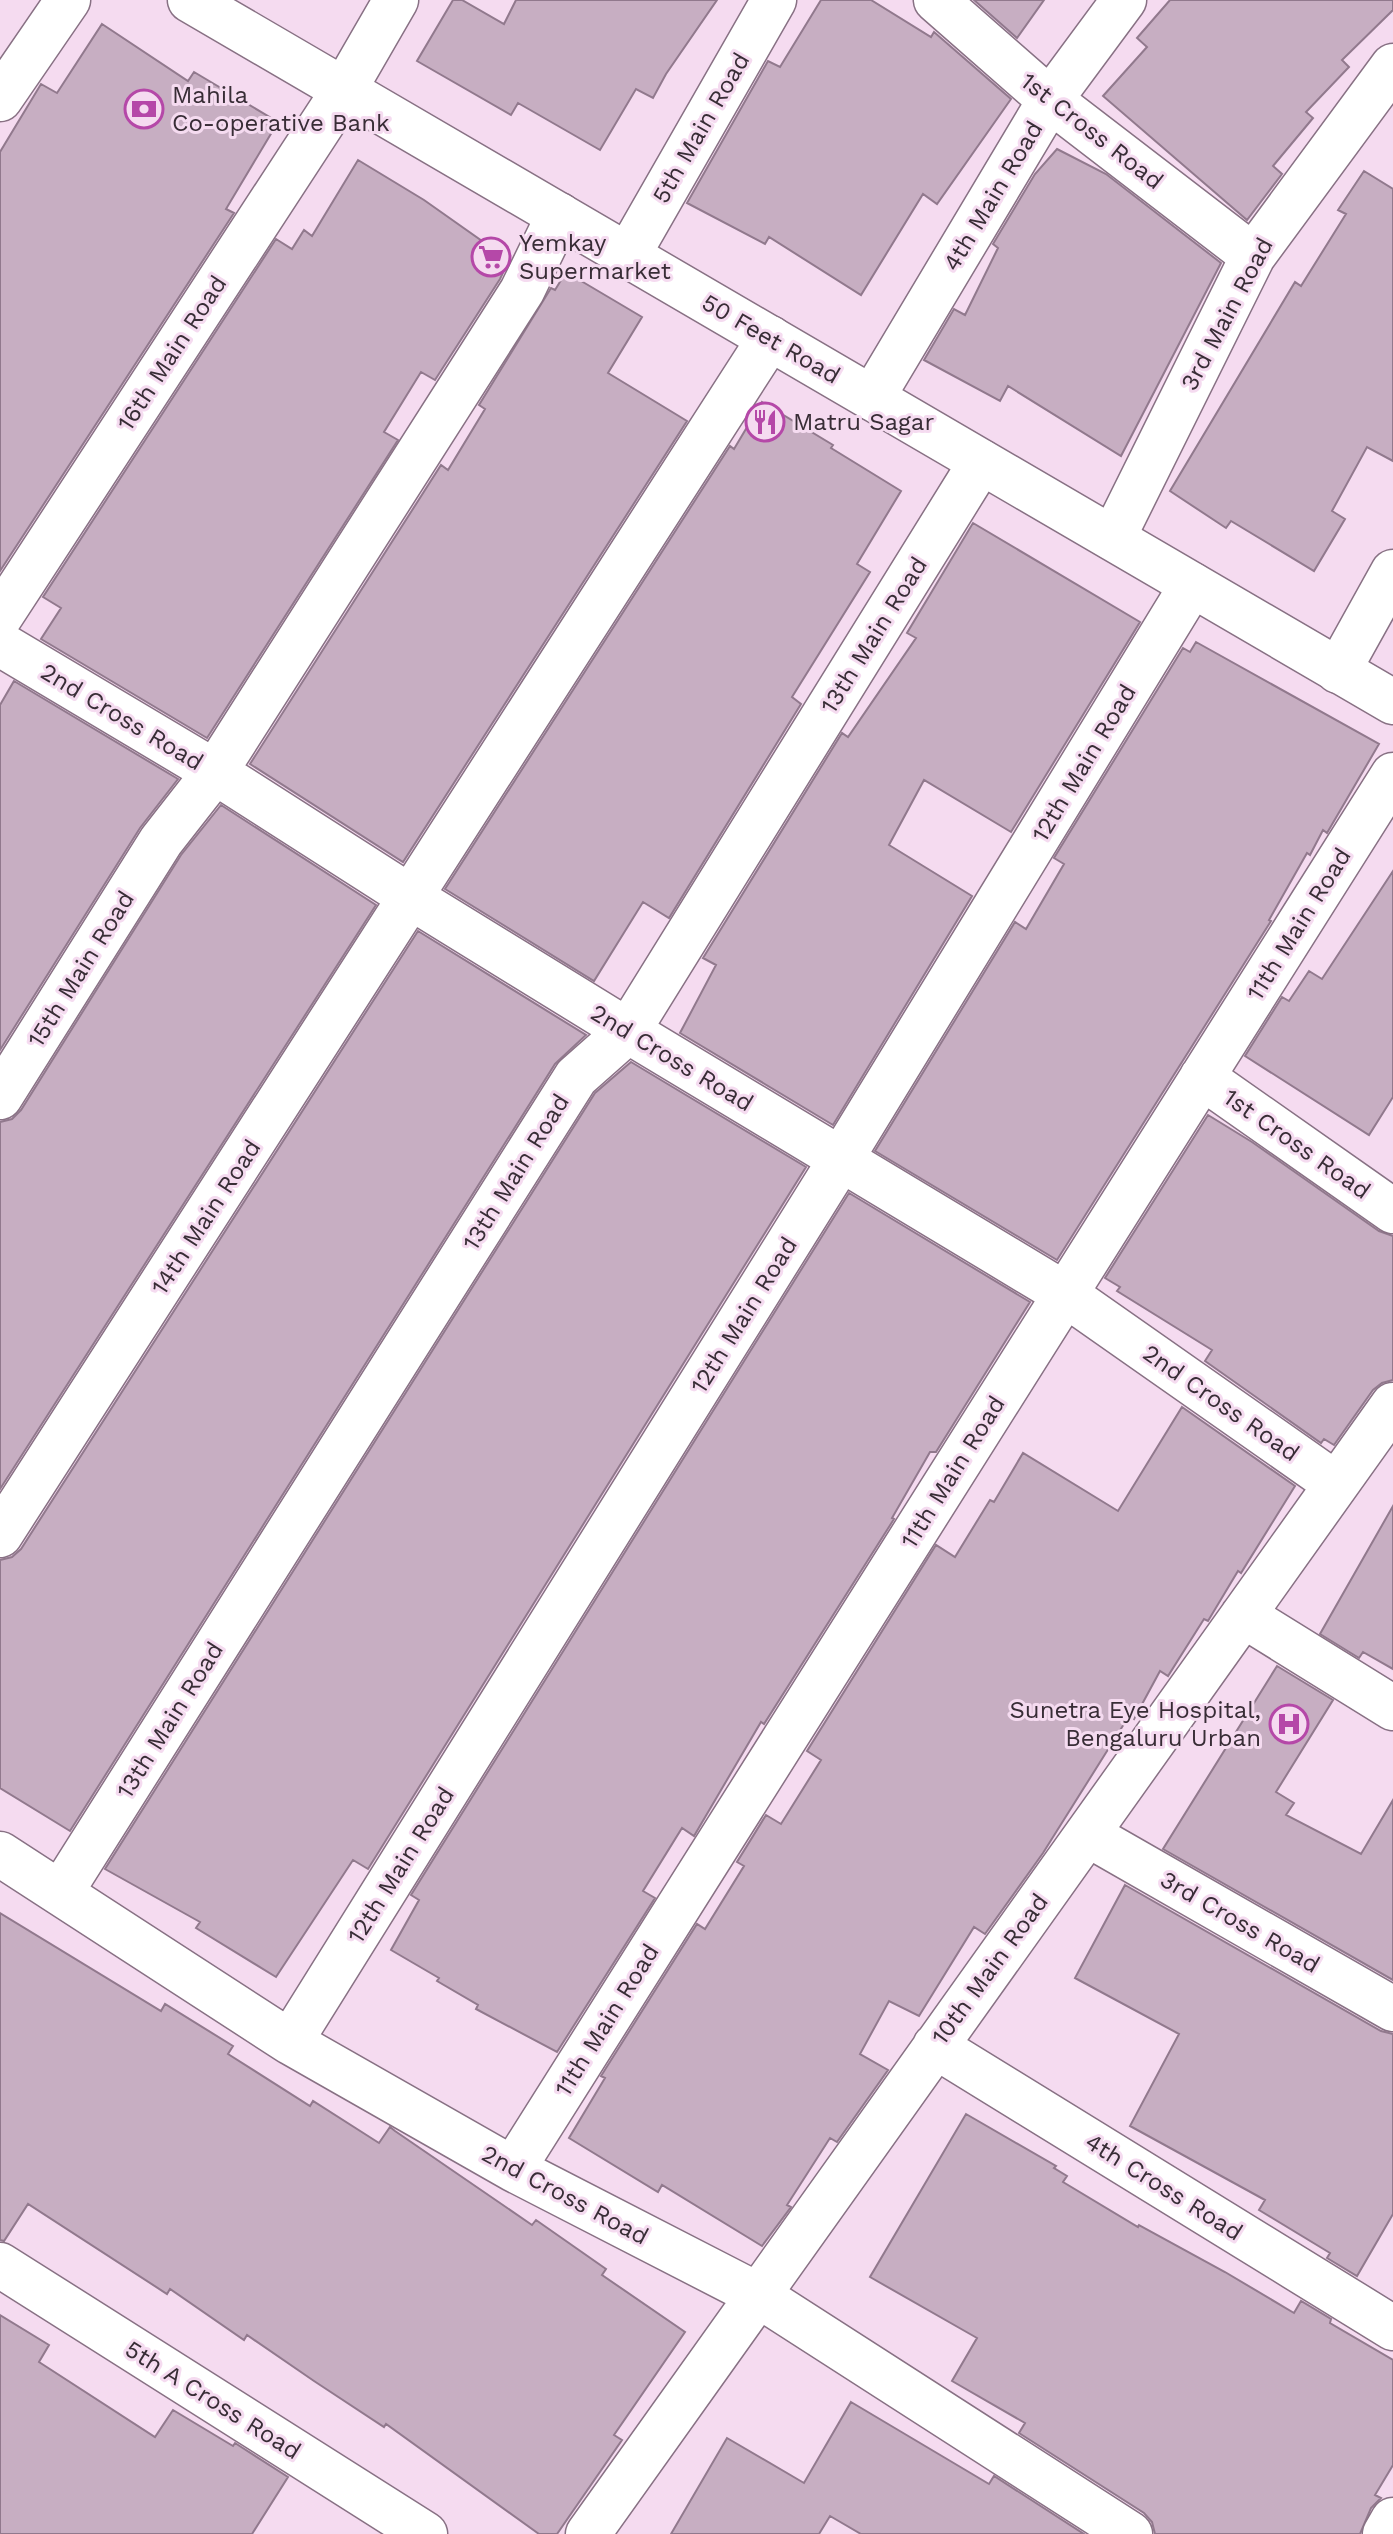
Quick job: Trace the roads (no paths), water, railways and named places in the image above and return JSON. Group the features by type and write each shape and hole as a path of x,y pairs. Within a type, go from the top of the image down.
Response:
{"street":[{"path":"0,99 68,0"},
{"name":"50 Feet Road","path":"190,0 1393,702"},
{"name":"16th Main Road","path":"0,617 344,90 396,0"},
{"name":"5th Main Road","path":"628,255 774,0"},
{"name":"1st Cross Road","path":"936,0 1050,100 1253,256"},
{"name":"4th Main Road","path":"872,398 1050,100 1124,0"},
{"name":"3rd Main Road","path":"1113,538 1253,256 1393,66"},
{"name":"15th Main Road","path":"0,1097 161,841 215,772 522,291 559,215"},
{"name":"14th Main Road","path":"0,1535 770,338"},
{"name":"13th Main Road","path":"61,1892 576,1077 628,1031 981,462"},
{"path":"1338,671 1393,572"},
{"name":"12th Main Road","path":"290,2042 841,1159 1192,585"},
{"name":"2nd Cross Road","path":"0,644 215,772 628,1031 1065,1294 1336,1484"},
{"name":"11th Main Road","path":"513,2169 1393,775"},
{"name":"1st Cross Road","path":"1202,1077 1393,1211"},
{"name":"10th Main Road","path":"607,2527 758,2295 1393,1405"},
{"path":"1243,1615 1393,1708"},
{"name":"3rd Cross Road","path":"1087,1834 1393,2009"},
{"name":"2nd Cross Road","path":"0,1854 290,2042 513,2169 758,2295 1130,2534"},
{"name":"4th Cross Road","path":"935,2046 1393,2328"},
{"name":"5th A Cross Road","path":"0,2265 425,2534"},
{"path":"1385,2534 1393,2520"}],"place":[{"name":"Mahila Co-operative Bank","path":"144,109"},
{"name":"Yemkay Supermarket","path":"491,257"},
{"name":"Matru Sagar","path":"765,422"},
{"name":"Sunetra Eye Hospital, Bengaluru Urban","path":"1289,1724"}]}
